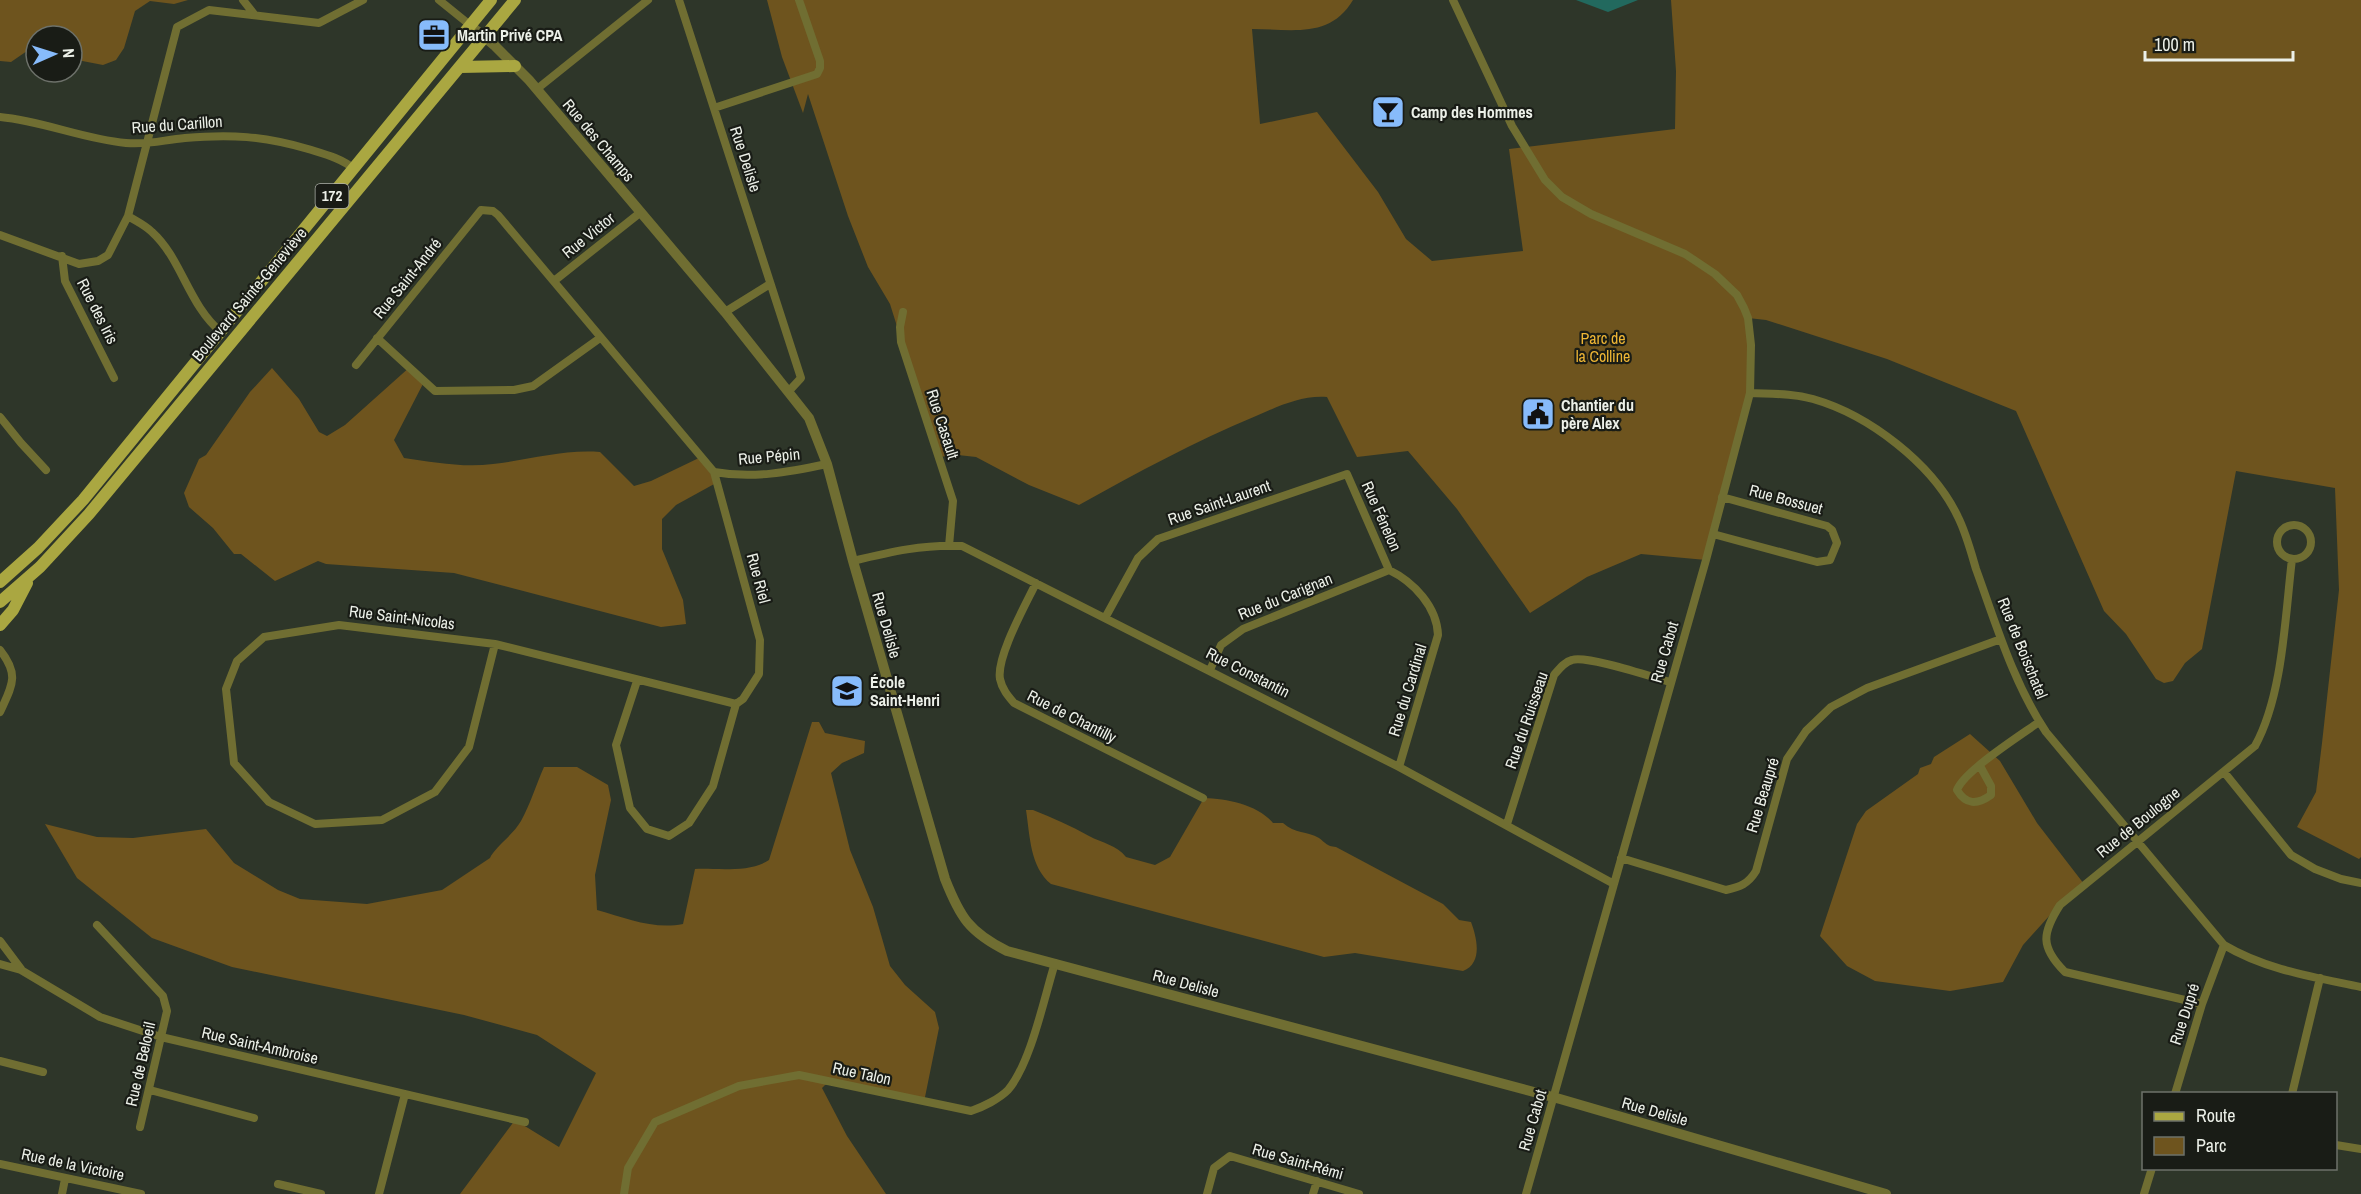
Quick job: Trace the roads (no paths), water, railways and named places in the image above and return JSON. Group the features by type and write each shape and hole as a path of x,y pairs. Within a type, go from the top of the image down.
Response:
{"main road":[{"name":"Boulevard Sainte-Geneviève","path":"0,582 6,572 73,512 222,333 491,0"},
{"name":"Boulevard Sainte-Geneviève","path":"0,602 30,576 89,514 515,0"},
{"path":"460,68 515,66"},
{"path":"0,625 13,610 30,576"}],"street":[{"path":"243,0 254,14"},
{"path":"0,235 79,264 98,261 108,255 128,216 177,27 209,10 319,23 363,0"},
{"name":"Rue des Champs","path":"439,0 484,37 537,90 789,391 809,418 821,445"},
{"path":"537,90 648,0"},
{"name":"Rue Delisle","path":"679,0 801,378 789,391"},
{"path":"714,108 817,74 820,64 799,0"},
{"name":"Rue Cabot","path":"1453,0 1512,126 1545,180 1562,197 1577,206 1613,225 1642,234 1685,254 1715,274 1737,295 1748,318 1751,345 1749,393 1713,534 1526,1194"},
{"name":"Rue du Carillon","path":"0,117 118,142 146,145 182,138 253,136 328,155 354,169"},
{"name":"Rue Riel","path":"481,210 493,211 498,215 714,472 760,640 759,674 743,699 736,704 713,786 689,823 669,836 647,829 630,808 616,745 638,681"},
{"name":"Rue Saint-André","path":"356,365 481,210"},
{"name":"Rue Victor","path":"554,281 641,212"},
{"path":"128,216 158,238 204,314 222,333"},
{"name":"Rue des Iris","path":"62,256 65,281 114,378"},
{"path":"725,312 770,284"},
{"name":"Rue Casault","path":"903,312 900,327 901,342 953,501 949,546"},
{"path":"377,338 435,391 514,390 533,386 600,338"},
{"name":"Rue de Boischatel","path":"1749,393 1790,394 1834,406 1869,425 1919,463 1959,517 2001,639 2022,692 2039,722 2224,945 2244,957 2264,964 2361,987"},
{"path":"0,417 46,470"},
{"name":"Rue Delisle","path":"821,445 945,879 961,917 979,935 1007,951 1554,1098 1886,1194"},
{"name":"Rue Pépin","path":"714,472 732,475 783,473 827,464"},
{"name":"Rue Fénelon","path":"1347,474 1389,570"},
{"name":"Rue Saint-Laurent","path":"1105,618 1138,558 1158,539 1347,474"},
{"name":"Rue Bossuet","path":"1713,534 1817,562 1830,560 1837,543 1832,530 1827,526 1722,497"},
{"path":"2294,525 2308,533 2311,543 2303,556 2292,559 2282,554 2277,544 2280,533 2294,525"},
{"name":"Rue Constantin","path":"853,561 909,548 940,544 962,546 1399,767 1614,884"},
{"name":"Rue de Boulogne","path":"2202,1004 2065,972 2052,959 2047,946 2046,933 2060,905 2255,746 2272,705 2292,559"},
{"name":"Rue du Carignan","path":"1210,670 1221,645 1243,629 1389,570"},
{"name":"Rue du Cardinal","path":"1389,570 1403,576 1417,590 1434,616 1438,635 1399,767"},
{"name":"Rue de Chantilly","path":"1036,583 1005,652 1000,670 1000,680 1006,693 1014,703 1203,798"},
{"name":"Rue Saint-Nicolas","path":"495,644 469,747 435,792 382,820 315,824 269,802 234,763 226,689 237,661 264,637 339,625 495,644 736,704"},
{"name":"Rue Beaupré","path":"1621,858 1726,890 1739,888 1756,872 1787,759 1806,731 1832,707 1867,688 2001,639"},
{"path":"0,650 10,664 13,677 0,712"},
{"name":"Rue du Ruisseau","path":"1507,824 1554,675 1564,664 1574,659 1590,661 1671,682"},
{"path":"1980,766 1991,786 1990,795 1980,801 1972,802 1962,798 1957,790 1960,782 1980,766 2039,722"},
{"path":"2224,772 2291,855 2315,869 2341,879 2361,883"},
{"name":"Rue de Beloeil","path":"97,925 163,996 167,1011 140,1127"},
{"path":"0,941 21,970"},
{"name":"Rue Dupré","path":"2176,1092 2202,1004 2224,945"},
{"name":"Rue Talon","path":"624,1194 628,1168 655,1122 739,1086 799,1075 971,1111 981,1107 1007,1091 1024,1061 1055,963"},
{"name":"Rue Saint-Ambroise","path":"0,964 21,970 100,1017 161,1037 525,1122"},
{"path":"2292,1092 2320,978"},
{"path":"0,1061 43,1071"},
{"path":"150,1090 254,1118"},
{"path":"379,1194 405,1094"},
{"path":"2337,1145 2361,1149"},
{"name":"Rue Saint-Rémi","path":"1207,1194 1214,1168 1230,1156 1359,1194"},
{"name":"Rue de la Victoire","path":"0,1164 141,1194"},
{"path":"2144,1194 2151,1170"},
{"path":"62,1194 65,1179"},
{"path":"1313,1194 1317,1181"},
{"path":"278,1184 321,1194"}],"water":[{"path":"1576,0 1638,0 1608,12"}],"place":[{"name":"Martin Privé CPA","path":"434,35"},
{"name":"Camp des Hommes","path":"1388,112"},
{"name":"Chantier du père Alex","path":"1538,414"},
{"name":"École Saint-Henri","path":"847,691"}],"park label":[{"name":"Parc de la Colline","path":"1603,347"}]}
